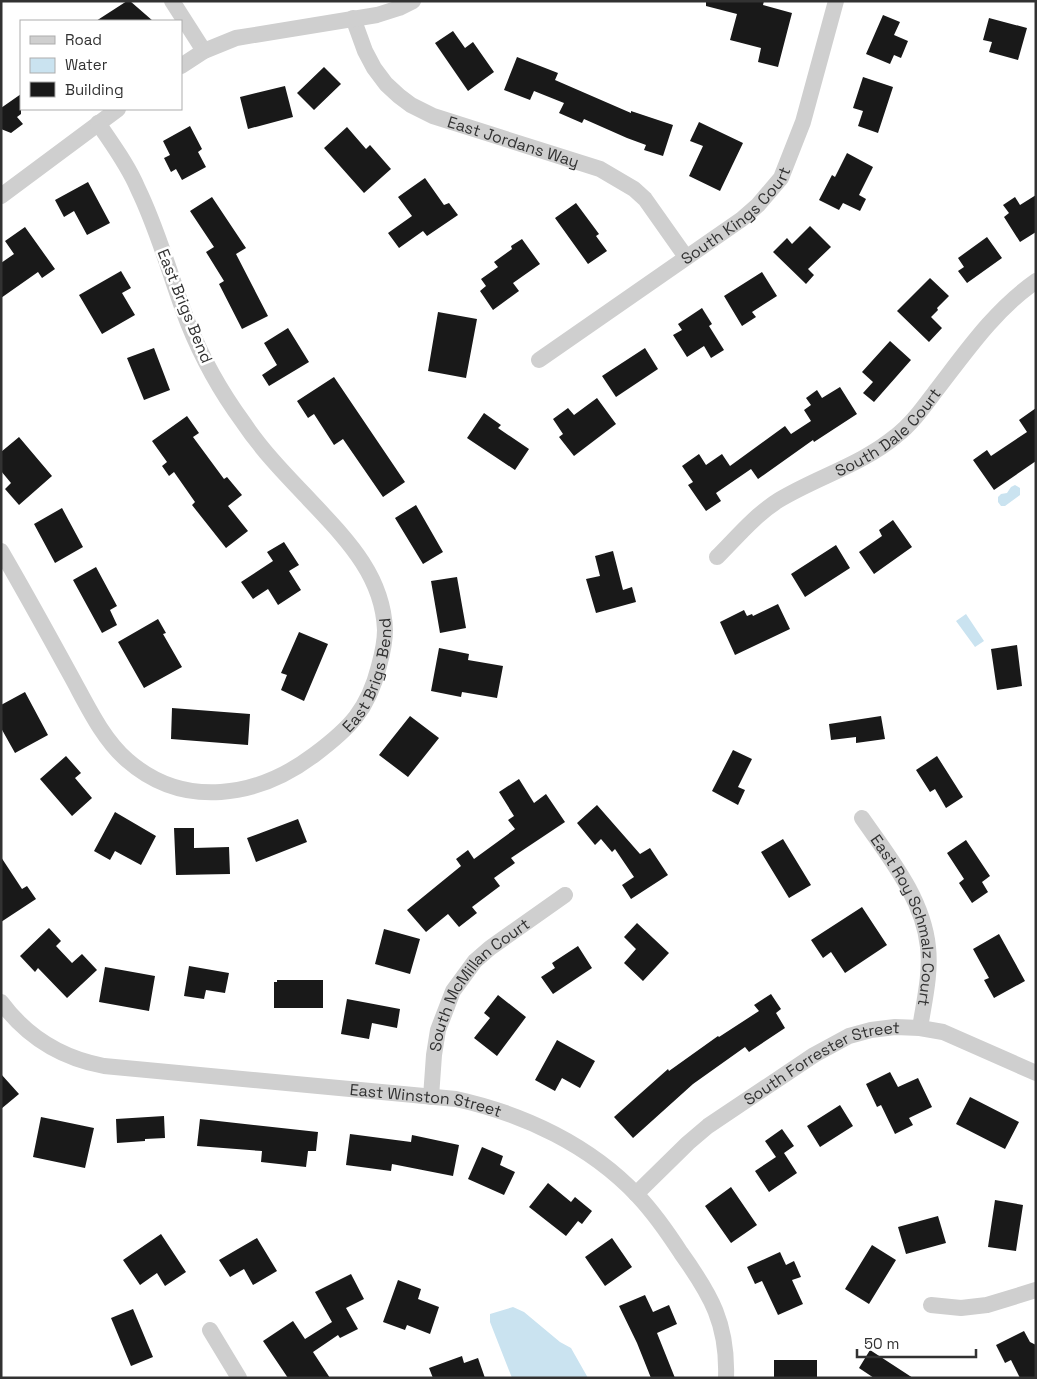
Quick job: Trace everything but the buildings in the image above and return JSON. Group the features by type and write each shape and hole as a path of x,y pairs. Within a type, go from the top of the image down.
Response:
{"street":[{"path":"172,1 204,51"},
{"path":"182,65 204,51 236,38 377,15 413,1"},
{"name":"South Kings Court","path":"539,360 742,219 758,205 781,178 803,122 836,1"},
{"name":"East Jordans Way","path":"353,18 374,68 386,84 399,96 433,116 569,158 600,169 615,177 634,189 645,199 686,257"},
{"path":"1,196 116,110"},
{"name":"East Brigs Bend","path":"1,551 98,724 114,746 128,760 147,774 169,784 192,790 215,792 241,790 257,786 278,777 309,758 348,726 364,707 375,683 385,632 382,608 373,582 352,546 272,461 234,411 201,353 150,215 137,186 98,122"},
{"name":"South Dale Court","path":"718,557 761,513 779,500 877,451 897,435 916,416 997,313 1036,281"},
{"name":"East Roy Schmalz Court","path":"862,818 911,892 925,929 929,966 920,1028"},
{"name":"South McMillan Court","path":"431,1097 438,1030 453,991 475,961 490,948 565,895"},
{"name":"East Winston Street","path":"1,1002 16,1021 33,1037 83,1063 456,1099 483,1105 542,1128 571,1143 601,1163 636,1194 658,1219 704,1284 720,1320 726,1343 726,1378"},
{"name":"South Forrester Street","path":"636,1194 708,1126 831,1045 849,1036 871,1030 895,1027 920,1028 943,1032 1036,1072"},
{"path":"931,1305 961,1308 986,1305 1036,1290"},
{"path":"210,1330 239,1378"}],"water":[{"path":"1015,485 1020,488 1020,495 1005,506 1001,506 998,502 998,497 1001,494 1007,493"},
{"path":"966,614 984,641 975,647 956,621"},
{"path":"513,1307 524,1312 560,1342 571,1348 588,1378 512,1378 490,1322 490,1314"}]}
